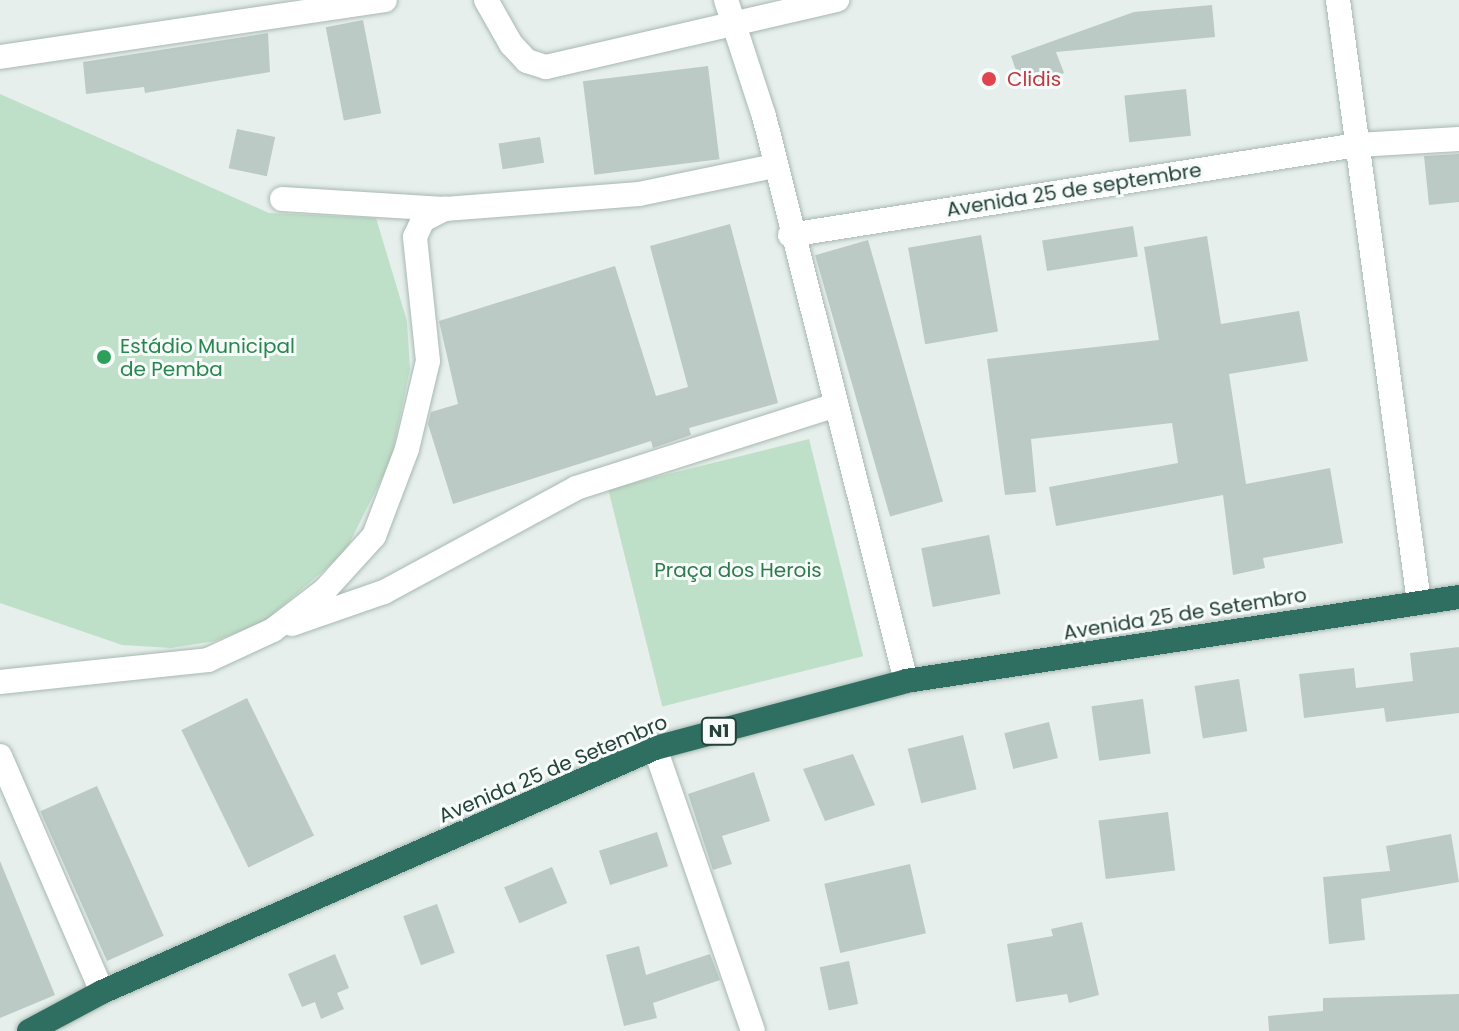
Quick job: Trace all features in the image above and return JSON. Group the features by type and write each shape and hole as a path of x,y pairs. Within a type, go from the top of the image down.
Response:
{"highway":[{"name":"Avenida 25 de Setembro","path":"29,1031 102,992 655,748 906,681 1459,597"}],"street":[{"path":"0,57 385,0"},
{"path":"486,0 511,44 527,61 546,67 736,27 837,0"},
{"path":"726,0 774,166 833,406 906,681"},
{"path":"1338,0 1419,602"},
{"name":"Avenida 25 de septembre","path":"790,235 1357,145 1459,139"},
{"path":"282,199 445,209 639,194 774,166"},
{"path":"273,630 325,590 374,536 407,449 428,361 415,237 423,220 445,209"},
{"path":"0,682 208,660 273,630 384,592 576,488 833,406"},
{"path":"655,748 753,1031"},
{"path":"0,756 102,992"}],"green space":[{"path":"0,94 269,213 376,218 407,321 410,369 391,460 345,552 264,622 215,641 171,648 122,645 0,603"},
{"name":"Praça dos Herois","path":"809,439 863,656 662,706 608,489"}],"building":[{"path":"1212,5 1215,37 1056,52 1064,73 1022,88 1011,56 1134,12"},
{"path":"363,20 381,113 344,121 326,27"},
{"path":"268,33 270,72 145,93 144,87 86,94 83,62"},
{"path":"708,66 719,159 594,175 583,81"},
{"path":"1186,89 1191,136 1129,142 1124,95"},
{"path":"237,129 275,137 267,176 229,168"},
{"path":"540,137 544,163 503,169 499,144"},
{"path":"1459,154 1459,202 1429,205 1424,156"},
{"path":"730,224 778,403 689,428 691,435 653,448 651,441 453,504 428,424 431,412 458,404 439,321 615,266 656,396 688,387 650,246"},
{"path":"1133,226 1138,257 1047,271 1042,240"},
{"path":"981,235 998,332 925,344 908,248"},
{"path":"1207,236 1221,324 1299,311 1308,361 1229,374 1246,484 1330,468 1343,543 1263,558 1265,568 1233,575 1223,495 1056,526 1049,487 1178,463 1172,423 1031,439 1036,492 1005,495 987,359 1159,340 1144,247"},
{"path":"868,240 943,501 890,517 815,255"},
{"path":"989,535 1000,594 933,607 921,548"},
{"path":"1459,647 1459,713 1386,722 1384,708 1304,718 1299,674 1354,668 1356,688 1413,681 1410,653"},
{"path":"1239,679 1247,731 1203,738 1195,686"},
{"path":"247,698 314,836 248,868 181,730"},
{"path":"1143,699 1151,753 1099,761 1092,706"},
{"path":"1049,722 1058,758 1013,769 1004,733"},
{"path":"963,735 977,789 921,803 908,749"},
{"path":"853,754 875,805 825,821 803,769"},
{"path":"754,772 770,821 722,836 732,864 713,870 688,794"},
{"path":"97,786 164,936 107,961 40,811"},
{"path":"1168,812 1175,871 1106,879 1099,821"},
{"path":"657,832 668,866 610,885 599,851"},
{"path":"1451,834 1459,882 1361,899 1365,940 1329,944 1323,877 1390,871 1386,846"},
{"path":"0,861 55,995 0,1018"},
{"path":"910,864 926,933 840,953 824,884"},
{"path":"552,867 567,903 519,923 504,887"},
{"path":"437,904 455,953 421,965 403,916"},
{"path":"1082,922 1099,995 1069,1003 1067,994 1016,1002 1007,944 1053,936 1051,929"},
{"path":"639,946 646,975 710,954 720,980 653,1003 657,1018 624,1026 606,955"},
{"path":"335,954 349,988 337,993 344,1009 321,1019 315,1002 302,1007 288,974"},
{"path":"849,961 858,1004 829,1010 820,967"},
{"path":"1459,994 1459,1031 1269,1031 1268,1016 1323,1011 1323,998"}],"place":[{"name":"Clidis","path":"989,79"},
{"name":"Estádio Municipal de Pemba","path":"104,357"}]}
